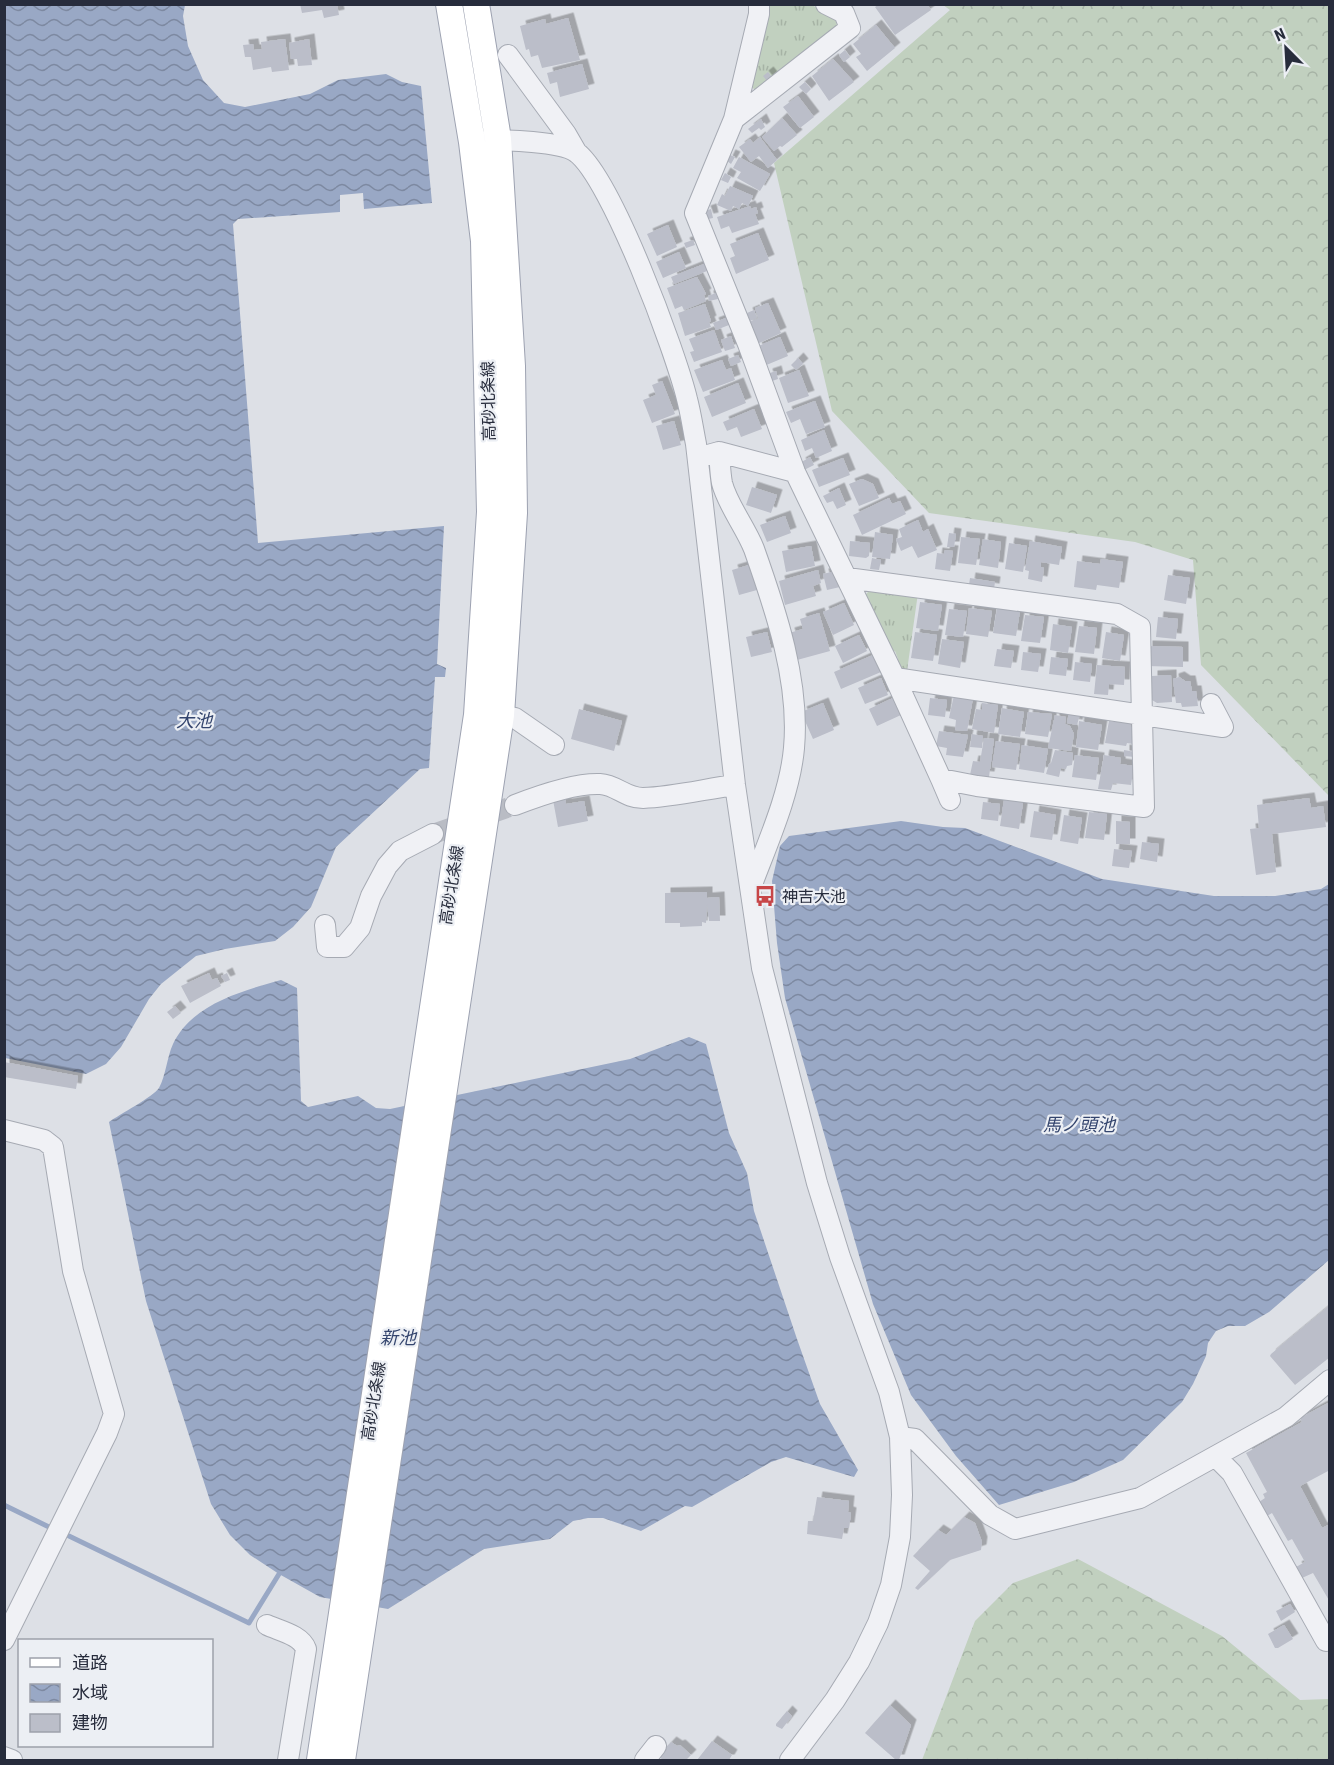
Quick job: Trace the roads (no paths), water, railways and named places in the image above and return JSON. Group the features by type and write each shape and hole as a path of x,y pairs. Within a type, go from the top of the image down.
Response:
{"main road":[{"name":"高砂北条線","path":"320,1761 351,1626 435,1071 477,715 490,512 484,241 472,142 450,4"},
{"name":"高砂北条線","path":"435,1071 501,715 514,513 512,366 498,139 476,4"},
{"name":"高砂北条線","path":"342,1761 351,1626"}],"street":[{"path":"759,4 759,14 734,119 695,213 748,344 795,472 895,678 950,800"},
{"path":"734,119 850,28 844,13 826,4"},
{"path":"508,55 566,134 577,153"},
{"path":"472,142 498,139 548,144 569,148 588,164 618,218 657,310 687,398 696,444 749,893 762,968 816,1183 889,1392 900,1437 902,1495 900,1537 891,1586 878,1623 853,1672 790,1761"},
{"path":"697,459 719,452 795,472"},
{"path":"719,452 722,484 753,548 782,637 791,676 795,711 794,750 787,784 749,893"},
{"path":"847,578 1117,614 1140,627 1144,807 978,786 941,779"},
{"path":"895,678 1223,727 1211,704"},
{"path":"501,715 515,718 554,745"},
{"path":"515,805 550,792 600,784 612,787 627,796 643,798 735,785"},
{"path":"325,926 327,947 344,947 360,928 371,896 387,866 400,851 433,834"},
{"path":"4,1130 44,1140 52,1147 56,1157 73,1271 114,1414 107,1433 4,1640"},
{"path":"900,1437 915,1440 990,1515 1015,1529 1140,1498 1286,1417 1329,1380"},
{"path":"1216,1457 1232,1473 1326,1641"},
{"path":"267,1626 299,1639 304,1643 306,1649 288,1761"},
{"path":"4,1757 12,1761"}],"water":[{"name":"大池","path":"4,5 185,5 183,16 188,46 203,80 224,103 245,107 310,94 338,80 386,74 402,82 421,86 432,203 364,209 363,193 340,195 340,212 238,219 233,224 258,543 444,526 437,664 446,668 445,677 435,677 429,768 420,769 336,847 311,907 293,927 275,941 196,956 161,984 149,999 121,1047 106,1064 86,1074 5,1058"},
{"name":"馬ノ頭池","path":"901,821 965,828 1102,879 1214,896 1275,896 1321,889 1329,884 1329,1260 1269,1312 1245,1326 1228,1326 1216,1331 1208,1343 1206,1356 1193,1384 1182,1402 1123,1460 1074,1482 999,1505 956,1456 911,1395 873,1304 785,998 777,943 772,881 780,846 789,836"},
{"name":"新池","path":"281,980 297,988 301,1101 308,1107 358,1096 376,1108 390,1109 630,1059 689,1037 706,1044 729,1133 747,1173 754,1211 797,1339 820,1404 858,1470 854,1477 786,1457 771,1462 692,1507 685,1506 641,1531 603,1518 588,1518 573,1521 550,1539 484,1549 388,1609 320,1597 250,1555 230,1535 211,1504 146,1301 109,1122 159,1088 173,1044 181,1030 192,1019 219,1001"}],"waterway":[{"path":"4,1505 51,1528"},
{"path":"69,1536 249,1623 279,1574"}],"tunnel":[{"path":"433,834 515,805"}],"place":[{"name":"神吉大池","path":"765,896"}]}
